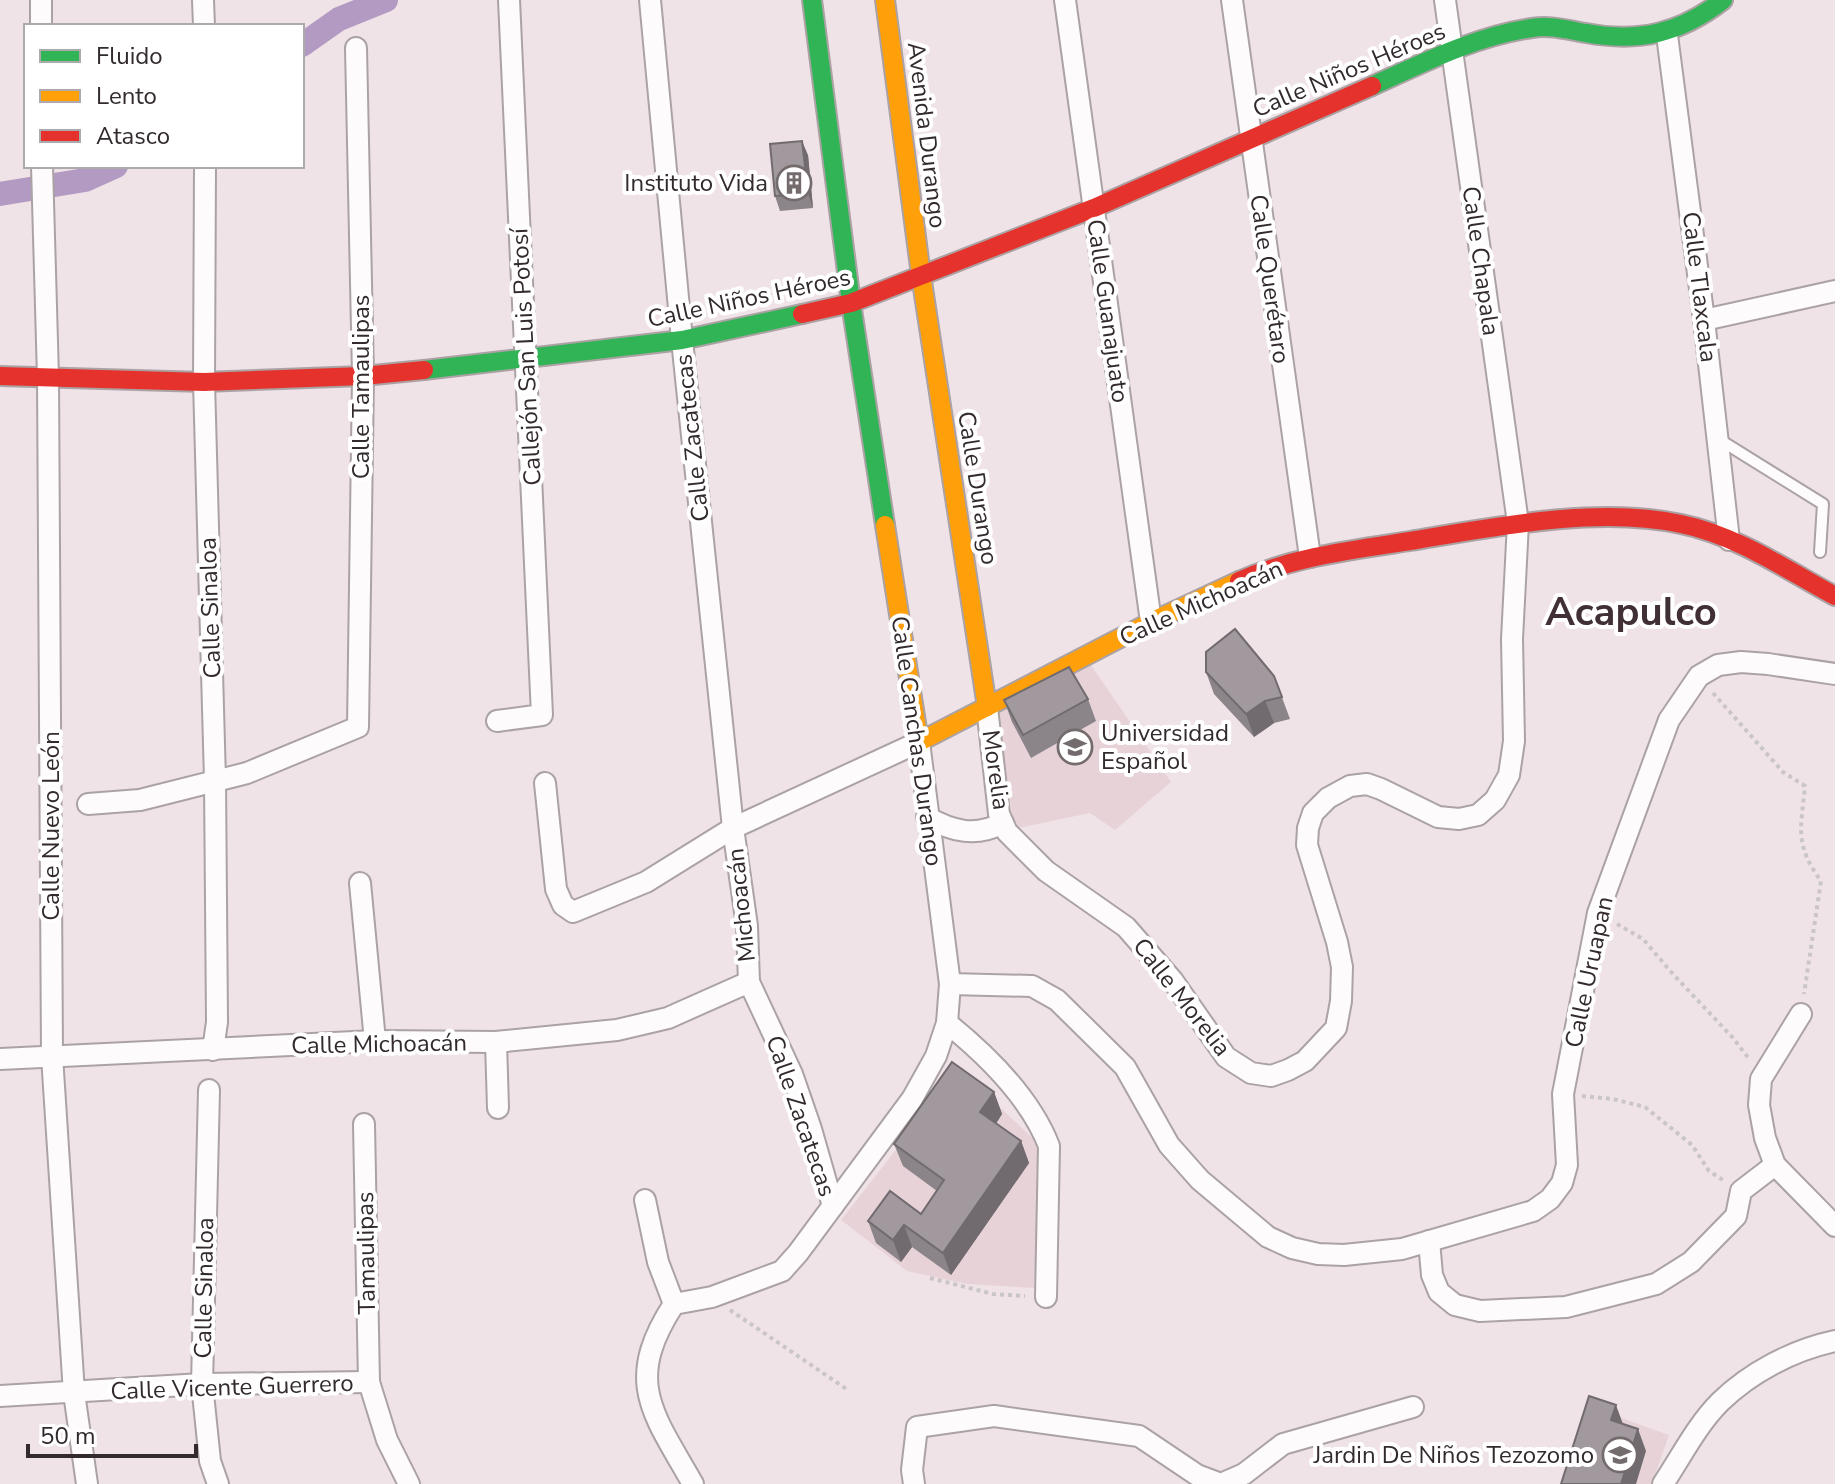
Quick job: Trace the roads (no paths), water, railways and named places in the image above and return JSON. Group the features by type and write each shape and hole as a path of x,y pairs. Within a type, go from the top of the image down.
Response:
{"main road":[{"name":"Calle Canchas Durango","path":"812,0 851,303 919,742"},
{"name":"Avenida Durango","path":"885,0 921,275"},
{"name":"Calle Niños Héroes","path":"0,376 204,382 363,376 527,360 682,340 851,303 1094,208 1451,51 1506,33 1543,27 1632,37 1667,35 1703,17 1723,0"},
{"path":"1558,8 1567,28"},
{"name":"Calle Niños Héroes","path":"1506,33 1538,9"},
{"name":"Calle Durango","path":"921,275 987,707"},
{"name":"Calle Michoacán","path":"919,742 1151,622 1266,569 1310,557 1518,523 1605,518 1683,524 1729,540 1835,596"}],"street":[{"path":"41,0 41,24"},
{"path":"203,0 204,24"},
{"name":"Callejón San Luis Potosí","path":"497,721 542,715 509,0"},
{"name":"Calle Zacatecas","path":"650,0 733,828"},
{"name":"Calle Guanajuato","path":"1065,0 1151,622"},
{"name":"Calle Querétaro","path":"1232,0 1310,557"},
{"name":"Calle Chapala","path":"1445,0 1518,523"},
{"name":"Calle Tlaxcala","path":"1667,35 1729,540"},
{"name":"Calle Tamaulipas","path":"215,780 247,773 358,727 363,376 356,48"},
{"name":"Calle Nuevo León","path":"42,168 48,377 52,1056 74,1393 87,1484"},
{"name":"Calle Sinaloa","path":"205,168 204,382 215,780 217,1022 213,1050"},
{"path":"1704,320 1835,291"},
{"name":"Calle Morelia","path":"1005,828 1046,871 1126,927 1173,981 1226,1057 1251,1073 1271,1076 1305,1061 1336,1028 1341,1001 1342,967 1337,942 1307,845 1313,813 1328,798 1350,786 1367,784 1438,817 1459,819 1478,815 1495,800 1509,775 1514,741 1512,639 1518,523"},
{"name":"Calle Uruapan","path":"950,984 1032,986 1057,1000 1125,1067 1169,1145 1200,1180 1268,1237 1292,1248 1344,1255 1402,1249 1533,1211 1550,1199 1562,1183 1567,1165 1563,1094 1598,913 1669,720 1699,676 1718,665 1741,662 1835,674"},
{"name":"Morelia","path":"987,707 999,814 1005,828"},
{"name":"Calle Canchas Durango","path":"674,1304 712,1297 782,1271 912,1099 936,1056 947,1023 950,984 919,742"},
{"name":"Calle Michoacán","path":"545,783 556,889 563,905 573,912 646,882 733,828 919,742"},
{"path":"88,804 140,800 215,780"},
{"path":"927,817 946,828 964,832 1005,828"},
{"name":"Michoacán","path":"733,828 747,926 749,982"},
{"path":"360,883 375,1041"},
{"name":"Calle Zacatecas","path":"749,982 792,1074 833,1206"},
{"name":"Calle Michoacán","path":"0,1059 375,1041 496,1042 617,1030 668,1018 749,982"},
{"path":"1801,1014 1761,1079 1759,1105 1775,1165 1835,1226"},
{"path":"947,1023 1000,1072 1040,1123 1049,1146 1046,1297"},
{"path":"496,1042 498,1108"},
{"name":"Calle Sinaloa","path":"209,1090 202,1384 210,1461 218,1484"},
{"name":"Tamaulipas","path":"364,1124 369,1382"},
{"path":"1429,1241 1435,1283 1439,1292 1455,1305 1480,1311 1566,1307 1656,1284 1691,1262 1736,1216 1741,1191 1775,1165"},
{"path":"645,1200 658,1262 674,1304 659,1326 650,1348 646,1378 652,1411 693,1484"},
{"path":"1663,1484 1720,1402 1761,1370 1809,1347 1835,1341"},
{"path":"369,1382 387,1440 409,1484"},
{"name":"Calle Vicente Guerrero","path":"0,1396 202,1384 369,1382"},
{"path":"914,1484 912,1470 917,1427 994,1416 1125,1433 1139,1436 1197,1475 1221,1484 1244,1474 1283,1444 1413,1407"}],"lane":[{"path":"1718,439 1823,504 1820,552"}],"waterway":[{"path":"304,44 339,19 386,0"},
{"path":"0,194 85,180 112,168"}],"place":[{"name":"Instituto Vida","path":"794,183"},
{"name":"Universidad Español","path":"1075,747"},
{"name":"Jardin De Niños Tezozomo","path":"1620,1455"}],"district":[{"name":"Acapulco","path":"1631,611"}]}
